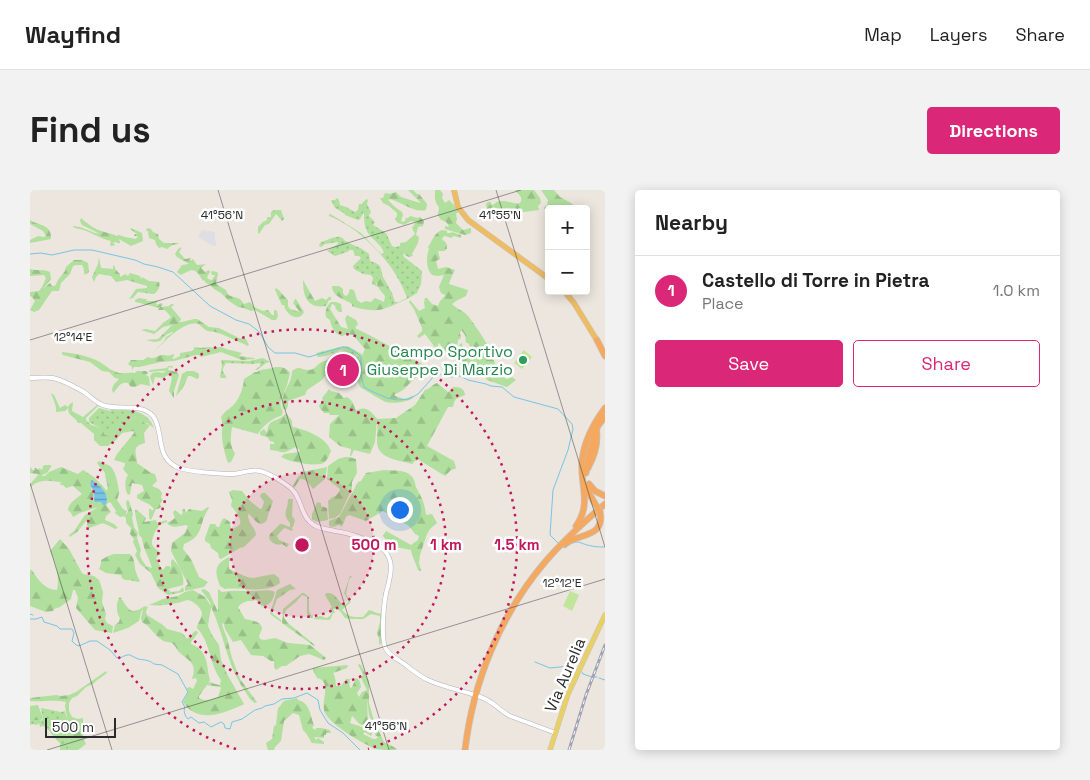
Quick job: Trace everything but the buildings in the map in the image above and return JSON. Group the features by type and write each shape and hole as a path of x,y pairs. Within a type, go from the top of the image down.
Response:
{"highway":[{"path":"454,190 463,212 469,219 545,276"},
{"path":"454,190 457,205 466,218 498,243"},
{"path":"465,219 545,276"},
{"path":"482,229 490,233"},
{"path":"567,295 599,342"},
{"path":"568,295 578,306 605,352"},
{"path":"570,306 583,317"},
{"path":"544,565 568,542 596,531 601,522 598,509 588,490 586,472 594,428 605,408"},
{"path":"466,750 477,698 490,657 502,630 530,584 582,516 585,496 582,459 587,438 605,415"},
{"path":"594,428 597,446 588,469 587,479 593,490 605,496"},
{"path":"544,565 569,538 605,505"}],"main road":[{"path":"30,378 58,380 78,389 106,406 146,411 155,421 165,456 175,466 187,470 230,474 254,471 263,472 288,485 293,490 305,516 312,524 379,546 388,556 391,568 391,575 386,590 382,636 387,651 429,680 490,700 507,715 554,730"},
{"name":"Via Aurelia","path":"551,748 554,730 605,615"}],"shaded area":[{"path":"202,230 215,232 217,245 213,246 198,237"}],"green space":[{"path":"408,190 413,190 419,194 427,204 426,210 417,210 394,200 388,200 402,212 401,221 403,222 406,220 405,218 410,216 420,217 424,221 423,226 418,227 416,235 419,237 418,243 412,254 413,256 409,257 402,252 400,243 406,242 415,234 412,228 416,222 411,221 404,225 398,223 395,219 397,213 383,203 380,198 383,198 385,193 396,192 401,197 420,203"},
{"path":"435,190 440,190 445,203 449,200 454,205 458,212 456,214 456,223 463,230 471,228 471,233 465,235 445,229 445,226 449,227 438,215 439,208 435,199"},
{"path":"515,190 534,190 540,198 539,210 491,216 487,209 486,204 488,202 491,202 493,205 499,201 520,203 521,197"},
{"path":"541,190 554,190 560,197 573,205 547,205 548,200"},
{"path":"337,198 340,205 355,212 358,210 359,204 362,204 366,199 368,200 367,204 371,212 369,216 375,222 373,225 386,233 392,246 400,246 404,257 422,271 421,284 417,293 409,298 387,308 390,305 380,273 376,284 378,287 372,284 373,278 371,275 363,274 354,269 353,266 361,258 355,256 353,250 335,256 327,251 338,244 338,242 319,246 320,243 327,240 340,237 364,250 369,254 370,261 380,266 395,302 407,298 395,273 376,249 353,229 329,216 329,214 332,215 361,233 381,254 384,253 367,230 364,223 364,212 358,220 345,215 335,208 331,200"},
{"path":"281,210 284,219 282,221 276,214 259,234 258,227 267,220 267,217 271,217 271,212"},
{"path":"81,218 101,231 116,236 136,239 138,236 134,236 137,234 131,228 142,233 143,241 131,246 119,239 120,243 114,242 113,244 115,245 111,246 111,241 73,227 80,227 100,234 82,225"},
{"path":"30,220 47,228 51,234 51,239 30,243 30,240 38,236 46,236 43,231 30,224"},
{"path":"147,228 158,234 159,239 164,243 178,244 172,245 167,249 159,248 155,240 149,238 148,231 146,231"},
{"path":"442,230 447,231 447,233 452,232 461,235 461,238 454,236 451,238 443,237 442,240 446,243 447,249 438,251 440,259 436,261 438,269 446,267 455,270 449,284 468,290 466,296 452,304 465,313 474,325 490,349 500,374 507,379 512,377 516,380 507,387 487,380 481,372 475,371 461,362 458,348 460,344 462,343 465,351 471,348 466,343 465,335 461,330 461,338 458,340 457,346 449,353 439,343 438,349 436,349 425,334 419,338 417,336 422,331 422,328 409,302 410,300 419,311 425,308 425,298 438,306 445,296 441,293 439,287 444,275 432,275 427,263 428,247 435,235"},
{"path":"181,247 179,252 185,259 192,258 189,260 193,259 197,265 206,264 201,268 205,272 209,270 208,279 212,280 215,275 212,275 212,271 217,272 216,284 226,290 228,295 240,299 244,304 250,302 254,307 263,311 268,310 272,315 274,315 275,310 277,311 278,316 276,320 272,320 255,310 251,311 238,307 203,281 194,270 181,275 177,272 182,265 189,264 175,254"},
{"path":"99,257 101,268 113,269 114,265 120,277 125,274 128,276 130,273 140,276 141,279 142,277 149,281 159,282 158,290 153,294 138,292 133,298 129,299 136,289 147,288 147,286 127,280 116,282 111,276 99,274 94,282 92,277"},
{"path":"74,260 82,260 88,263 89,272 85,275 82,265 73,266 70,274 61,283 59,291 52,291 39,310 34,312 30,310 35,301 30,296 30,292 39,291 46,278 44,275 30,276 30,269 50,272 51,279 43,289 50,283 52,286 55,286 66,267"},
{"path":"378,272 391,296 390,305 386,308 368,310 356,308 334,293 332,286 339,286 343,289 345,296 348,295 350,289 354,290 357,300 361,303 371,302 375,298 384,302 385,296 377,282"},
{"path":"303,280 315,301 322,298 326,300 331,297 326,306 314,305 307,300"},
{"path":"276,288 288,300 290,309 300,312 293,303 296,299 304,312 302,315 296,317 287,312 279,299"},
{"path":"139,298 146,299 147,301 158,300 157,305 163,304 161,307 173,304 171,307 181,319 179,322 197,319 209,327 219,328 239,338 246,339 249,345 247,346 207,330 198,324 192,324 185,326 172,335 150,356 166,337 173,333 166,335 160,341 146,340 158,339 172,325 163,327 154,334 141,330 155,331 171,317 165,310 158,310 160,307 135,302"},
{"path":"331,302 341,304 342,312 339,312 333,304 330,309 341,327 348,329 345,319 347,315 356,320 358,324 355,328 428,367 403,390 395,394 395,396 405,399 412,396 414,397 412,399 389,403 360,387 357,379 359,363 365,349 353,335 347,334 342,336 334,330 330,320 326,317 327,307"},
{"path":"344,346 362,354 363,357 359,363 357,356 341,350 318,357 316,353"},
{"path":"194,347 221,347 242,353 239,356 255,359 242,360 221,352 201,357 196,355 174,361 134,367 132,370 132,367 128,364 131,360 143,360 148,357 153,358 162,355 174,354 172,358 174,359 180,356 180,353 192,351"},
{"name":"Campo Sportivo Giuseppe Di Marzio","path":"524,350 532,357 522,369 514,363"},
{"path":"62,352 90,358 119,373 146,371 150,386 141,384 131,387 128,383 123,383 113,393 113,387 119,379 109,372 102,371 90,362 63,355"},
{"path":"263,358 270,362 257,370 255,370 260,366 260,363 226,363 223,372 226,378 221,378 220,376 221,360 249,361"},
{"path":"331,360 337,363 340,368 338,369 334,364 327,366 326,375 322,380 307,390 305,395 288,401 286,410 283,409 282,399 292,371 298,368 310,370 322,362"},
{"path":"168,366 173,368 169,367 168,370 177,372 179,375 174,398 169,391 171,376 155,377 153,385 150,377 152,373 163,373 166,371 150,372 150,370 167,368"},
{"path":"275,367 285,368 290,373 282,395 281,408 283,412 281,416 274,418 258,434 232,427 231,443 235,454 231,462 228,463 223,441 221,417 237,400 242,391 244,379 255,372"},
{"path":"187,371 194,371 199,374 199,378 188,376 183,388 176,396 182,374"},
{"path":"437,383 448,392 453,387 461,388 465,395 456,399 453,407 448,407 427,446 454,461 456,468 445,476 419,460 412,464 384,455 378,446 377,420 375,442 370,454 354,450 350,456 351,449 340,446 329,437 330,424 339,415 324,413 319,406 329,389 339,393 344,398 350,399 356,411 362,408 367,409 377,419 396,418 415,405 425,390"},
{"path":"51,393 54,395 60,408 65,405 68,407 73,402 72,411 83,417 96,404 106,407 98,406 86,420 91,425 103,429 104,434 108,436 116,426 127,423 136,416 140,416 144,423 150,425 144,433 145,443 138,446 135,451 137,463 155,474 157,481 152,486 159,489 162,493 161,507 156,509 151,520 149,518 149,509 152,511 154,509 137,498 137,495 144,491 142,485 132,483 130,494 128,495 125,485 128,475 123,469 125,463 114,460 134,432 122,433 108,446 100,446 94,440 94,434 81,423 78,423 69,413 68,408 65,411 56,412"},
{"path":"99,408 110,411 113,409 137,412 147,417 154,428 136,416 127,423 117,426 108,436 104,434 103,430 89,422 89,418"},
{"path":"285,414 292,421 293,427 315,435 325,442 331,451 325,462 310,464 291,461 281,457 284,454 299,452 300,450 295,447 284,452 270,450 270,444 274,444 274,442 260,435 260,432 264,429 267,433 271,422"},
{"path":"345,457 356,459 357,473 352,482 352,489 340,514 335,518 329,519 328,501 338,494 340,489 327,479 328,466 338,459"},
{"path":"99,461 110,466 114,471 119,490 117,500 123,509 127,511 125,516 128,512 126,503 127,500 129,501 134,527 138,533 137,538 141,550 140,556 146,566 152,568 142,538 139,535 135,510 146,518 144,522 156,520 157,523 167,520 156,530 152,544 161,553 156,558 163,570 166,566 171,568 172,559 182,574 183,585 168,589 171,592 179,591 183,587 183,592 168,595 158,588 151,573 140,564 135,555 137,551 133,542 134,539 130,534 131,528 126,523 126,518 124,516 120,517 115,513 116,511 111,503 109,502 106,505 111,512 106,516 105,520 118,528 115,529 102,524 89,528 86,521 70,537 69,535 85,515 98,507 73,517 68,510 69,507 82,494 73,486 66,488 60,485 61,482 46,481 30,486 38,475 30,473 30,467 33,470 36,468 38,470 39,468 42,470 43,466 51,465 47,473 42,476 61,467 78,474 83,470 94,477 107,491 108,486 105,473 97,463","holes":["92,480 106,494 101,502 93,500"]},
{"path":"327,467 325,479 313,489 308,482 302,479 294,488 292,487 303,472"},
{"path":"384,470 407,473 414,479 425,507 426,515 432,514 437,523 427,534 420,555 421,571 418,570 411,550 391,546 383,536 386,531 411,545 418,540 419,536 409,526 383,511 366,521 349,515 346,517 342,527 339,525 329,526 329,521 339,517 358,482 361,481 366,473"},
{"path":"233,490 242,491 260,509 264,502 260,496 262,493 265,493 273,501 267,520 264,523 260,524 248,515 256,535 244,547 221,559 218,553 211,548 210,544 205,541 205,538 210,524 215,524 219,527 224,518 230,522 231,529 240,524 239,517 231,506 232,500 229,492"},
{"path":"288,499 293,499 292,516 295,520 291,528 293,529 292,531 285,528 277,536 279,540 289,544 287,547 282,544 274,544 269,538 270,534 280,524 290,527 285,514"},
{"path":"317,502 327,508 328,520 317,522 312,519"},
{"path":"208,507 198,533 191,541 184,544 183,549 191,559 199,577 208,582 204,587 185,591 185,587 188,584 171,551 172,543 185,533 188,526 173,527 167,523 175,518 173,512 175,510 181,515 184,508 186,513 189,509 202,511"},
{"path":"60,539 69,549 82,573 94,576 99,580 103,592 102,602 106,614 105,619 107,623 113,626 112,633 95,630 76,608 78,598 75,590 73,590 71,599 53,611 46,612 30,606 30,570 45,586 57,590 57,570 50,551"},
{"path":"114,554 130,554 134,559 135,571 140,581 125,580 121,575 106,573 99,569 101,560"},
{"path":"229,557 231,559 229,569 253,578 274,574 279,578 280,583 261,589 225,589 220,586 216,573 220,563"},
{"path":"350,576 352,576 349,580 346,594 351,602 342,610 348,615 363,617 369,610 378,613 383,612 383,594 386,589 380,645 377,633 380,616 371,614 363,619 350,619 345,618 340,611 333,608 335,613 333,613 330,620 314,619 321,616 326,618 331,614 330,608 332,607 325,595 326,593 333,594 342,604 345,605 348,602 344,593"},
{"path":"290,584 296,589 290,590 277,599 272,613 281,622 270,614 277,590"},
{"path":"204,589 209,592 218,612 218,589 222,592 267,590 275,592 271,602 262,607 257,600 245,602 238,607 245,619 260,624 262,629 259,636 260,639 275,638 288,643 310,645 326,658 324,660 309,654 300,656 286,666 276,670 274,661 263,656 251,655 241,640 233,642 222,623 240,679 257,702 255,703 248,696 234,671 211,607 208,626 219,645 221,660 227,674 244,704 229,711 212,715 196,713 183,702 188,692 186,687 193,689 197,681 196,678 192,679 194,670 192,664 173,644 163,641 142,622 143,609 139,621 128,628 113,633 115,625 119,622 120,618 117,608 120,597 132,611 148,606 147,615 167,629 182,633 187,639 197,631 198,633 191,644 201,650 204,655 210,680 208,684 210,682 220,685 221,680 214,667 205,640 197,628 202,613 199,607 188,600 166,605 149,605 193,590 205,597 211,606 201,590","holes":["207,685 220,687 218,697 208,700 199,698"]},
{"path":"570,591 579,595 572,611 563,606"},
{"path":"302,593 309,597 309,611 313,618 307,614 307,597 302,595 286,610 284,618 314,646 282,623 283,609"},
{"path":"348,665 347,668 333,673 336,686 341,686 346,679 350,679 349,686 351,688 356,678 360,682 361,687 357,693 359,697 362,692 367,690 361,678 363,674 358,665 361,665 369,681 369,703 374,721 384,742 396,750 376,749 363,743 340,728 325,713 324,683 317,678 313,668","holes":["367,699 369,715 376,731 375,735 378,737 376,739 363,734 365,732 371,736 372,731 350,723 352,716 361,725 368,724"]},
{"path":"106,671 107,673 72,698 69,703 69,711 72,717 83,718 83,737 86,744 78,750 68,750 69,742 67,735 64,730 58,731 58,728 64,728 68,724 66,702 30,701 30,698 69,695"},
{"path":"297,698 309,710 314,725 312,728 316,730 316,728 321,728 330,730 331,733 326,733 324,738 314,737 316,740 318,738 324,742 324,744 312,743 303,730 299,715 293,713 284,721 281,741 274,750 268,750 266,743 272,739 278,708 284,701"},
{"path":"38,705 43,718 30,721 30,706"},
{"path":"41,708 65,711 68,724 61,730 64,730 68,737 68,750 60,750 60,743 47,728 40,727 39,723 37,725 30,725 31,720 41,720 40,722 43,719"}],"water":[{"path":"92,480 107,497 106,504 103,505 101,502 95,502 94,491 90,485"}],"waterway":[{"path":"30,254 52,255 74,250 92,250 135,260 173,272 210,306 236,320 249,324 257,330 268,347 275,353 295,353 309,357 343,347 357,353 361,357 361,376 364,387 387,398 397,400 409,399 418,394 435,375 443,374 450,377 460,376 468,380 502,387 514,397 558,409 572,424 573,429 568,450 553,490 550,535 558,543"},
{"path":"563,547 565,548 576,542 605,547"},
{"path":"30,619 42,617 44,622 57,626 60,629 72,629 74,633 72,641 76,645 79,646 90,641 97,641 110,650 117,658 130,655 162,665 178,674 188,692 182,702 188,719 191,717 199,723 204,722 211,727 221,722 225,728 230,729 232,722 242,719 255,710 274,704 282,699 294,698 307,693 318,700 320,710 328,723 343,733 360,750"},
{"path":"535,662 550,668 569,666 577,669"},
{"path":"582,672 592,677"},
{"path":"599,678 605,680"}],"railway":[{"path":"569,750 586,695 605,645"}],"place":[{"name":"Campo Sportivo Giuseppe Di Marzio","path":"523,360"},
{"name":"Castello di Torre in Pietra","path":"343,370"}]}
